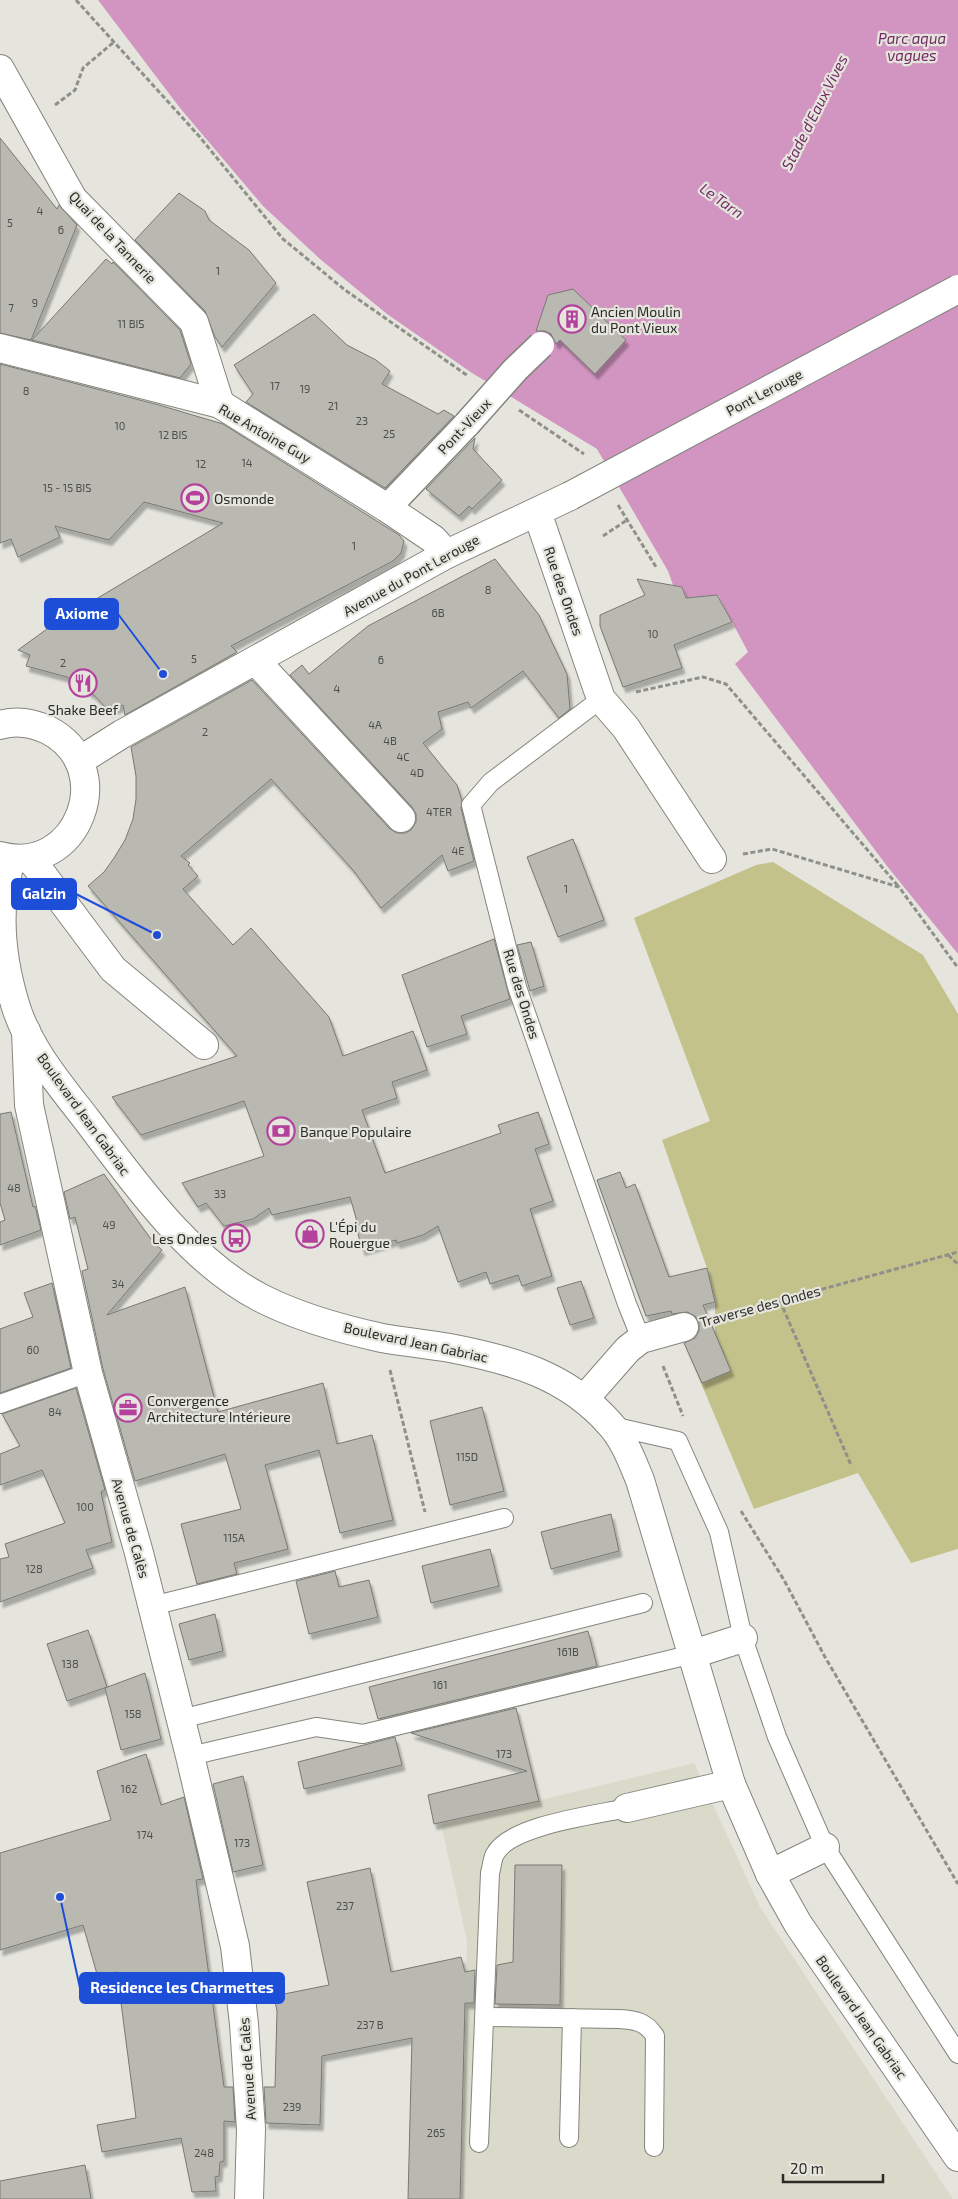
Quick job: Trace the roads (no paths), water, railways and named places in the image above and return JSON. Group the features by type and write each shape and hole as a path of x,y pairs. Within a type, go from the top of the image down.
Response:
{"street":[{"name":"Quai de la Tannerie","path":"0,69 73,199 194,322 220,404"},
{"name":"Pont Lerouge","path":"570,496 958,289"},
{"name":"Pont-Vieux","path":"387,508 540,345"},
{"name":"Rue Antoine Guy","path":"0,348 220,404 387,508 433,539 448,554"},
{"name":"Avenue du Pont Lerouge","path":"79,761 122,734 448,554 570,496"},
{"name":"Rue des Ondes","path":"537,512 601,699 626,728 712,859"},
{"path":"256,661 401,818"},
{"path":"2,722 24,723 41,727 56,735 69,746 79,761 86,787 85,803 74,830 57,847 13,858 113,969 204,1045"},
{"name":"Avenue de Calès","path":"13,858 1,906 4,978 26,1031 29,1106 88,1373 181,1719 235,1946 244,2024 250,2120 249,2199"},
{"name":"Boulevard Jean Gabriac","path":"26,1031 45,1065 137,1186 183,1237 224,1275 261,1298 309,1318 382,1338 450,1348 516,1364 552,1378 585,1398 612,1426 627,1451 640,1480 731,1784 770,1874 798,1924 958,2157"},
{"name":"Traverse des Ondes","path":"585,1398 628,1349 641,1339 684,1327"},
{"path":"693,1654 743,1638"},
{"path":"628,1808 731,1784"},
{"path":"770,1874 825,1847"}],"lane":[{"name":"Rue des Ondes","path":"601,699 491,782 471,806 517,987 627,1304 641,1339"},
{"path":"0,1404 88,1373"},
{"path":"612,1426 678,1441 719,1532 743,1638 777,1737 825,1847 958,2054"},
{"path":"152,1606 504,1518"},
{"path":"181,1719 643,1603"},
{"path":"190,1756 316,1728 363,1734 693,1654"},
{"path":"479,2144 490,1873 495,1854 509,1839 526,1830 628,1808"},
{"path":"485,2017 638,2020 649,2027 655,2036 654,2147"},
{"path":"568,2138 572,2018"}],"water":[{"path":"98,0 958,0 958,954 887,866 735,664 748,652 718,595 687,598 682,587 673,585 668,571 597,449 472,373 387,314 320,259 263,206 180,108"}],"place":[{"name":"Ancien Moulin du Pont Vieux","path":"572,319"},
{"name":"Osmonde","path":"195,498"},
{"name":"Axiome","path":"163,674"},
{"name":"Shake Beef","path":"83,683"},
{"name":"Galzin","path":"157,935"},
{"name":"Banque Populaire","path":"281,1131"},
{"name":"L'Épi du Rouergue","path":"310,1234"},
{"name":"Les Ondes","path":"236,1238"},
{"name":"Convergence Architecture Intérieure","path":"128,1408"},
{"name":"Residence les Charmettes","path":"60,1897"}],"water label":[{"name":"Parc aqua vagues","path":"912,46"},
{"name":"Stade d'Eaux Vives","path":"814,112"},
{"name":"Le Tarn","path":"722,200"}]}
